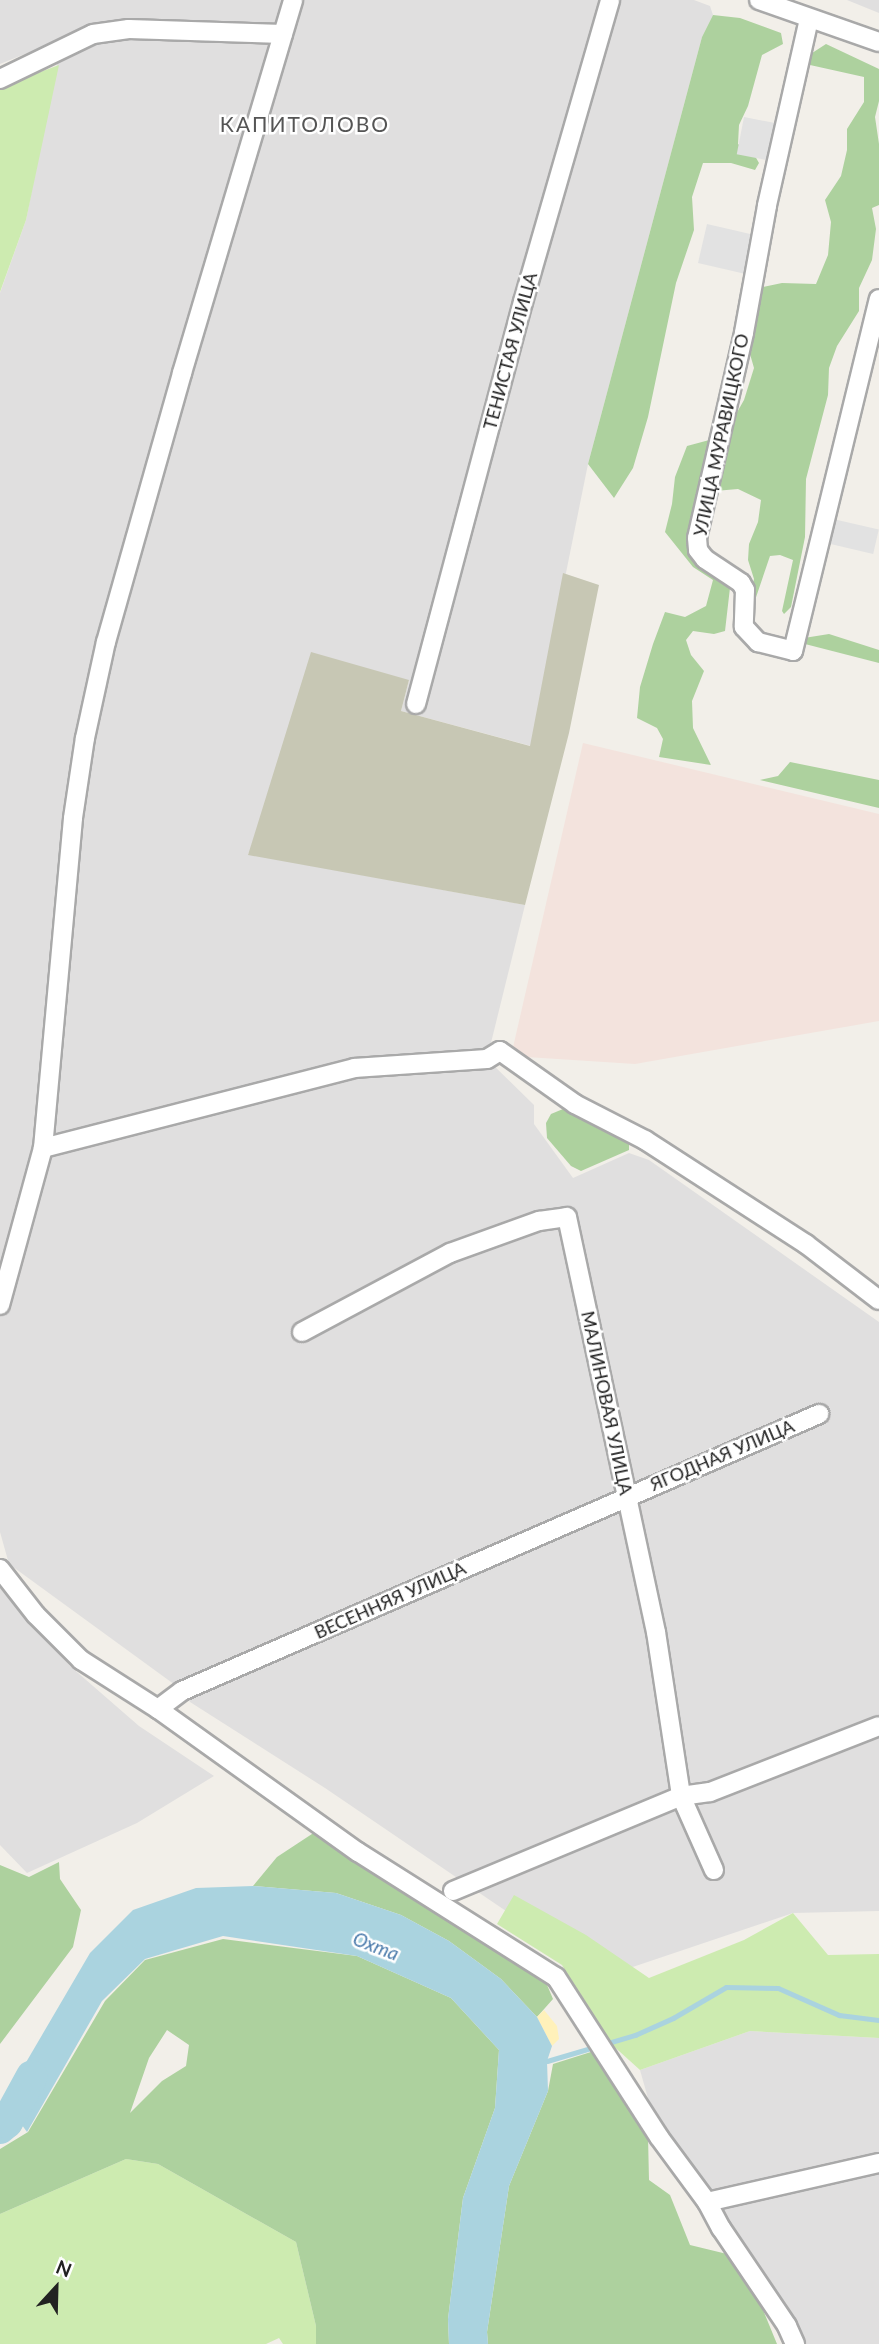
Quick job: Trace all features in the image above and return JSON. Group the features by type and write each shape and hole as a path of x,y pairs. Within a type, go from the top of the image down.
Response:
{"street":[{"path":"0,1305 43,1148 73,818 85,738 106,642 293,0"},
{"name":"ТЕНИСТАЯ УЛИЦА","path":"416,704 519,315 610,0"},
{"path":"759,0 879,42"},
{"name":"УЛИЦА МУРАВИЦКОГО","path":"809,19 767,206 744,333 697,538 698,550 705,559 741,583 745,590 744,627 758,642 793,651 879,299"},
{"path":"0,79 93,34 129,29 283,34"},
{"path":"43,1148 354,1068 487,1059 500,1051 575,1104 645,1140 806,1244 879,1300"},
{"name":"МАЛИНОВАЯ УЛИЦА","path":"302,1332 450,1254 539,1221 566,1217 600,1361 656,1632 681,1796 714,1870"},
{"name":"ЯГОДНАЯ УЛИЦА","path":"626,1496 819,1414"},
{"name":"ВЕСЕННЯЯ УЛИЦА","path":"158,1709 182,1690 626,1496"},
{"path":"0,1569 36,1615 81,1660 158,1709 358,1852 556,1977 659,2137 707,2202 721,2228 787,2326 794,2344"},
{"path":"453,1891 681,1796 710,1792 879,1726"},
{"path":"707,2202 879,2162"}],"shaded area":[{"path":"0,0 694,0 710,6 713,15 702,37 588,464 531,746 401,711 409,680 248,854 525,905 487,1059 534,1105 534,1124 573,1178 629,1153 649,1160 879,1322 879,1911 793,1913 603,1977 325,1788 190,1702 182,1690 9,1564 0,1532 0,293 26,220 62,39 0,64"},
{"path":"847,0 879,0 879,13"},
{"path":"744,117 776,123 769,161 737,154"},
{"path":"707,224 757,235 748,274 698,263"},
{"path":"833,519 879,530 873,554 827,543"},
{"path":"563,573 599,585 569,733 525,905 248,855 311,652 409,680 401,711 530,746"},
{"path":"583,743 879,814 879,1021 635,1064 511,1056"},
{"path":"0,1588 70,1666 139,1726 214,1776 137,1823 27,1873 0,1845"},
{"path":"750,2031 879,2038 879,2344 795,2344 659,2137 640,2070"}],"green space":[{"path":"713,15 740,18 781,33 783,44 762,55 748,106 739,125 738,144 755,156 759,163 755,170 731,163 703,163 692,197 694,230 676,283 648,417 633,468 614,498 588,464 702,37"},
{"path":"826,44 879,69 879,101 875,117 879,144 879,205 872,208 876,229 872,260 859,288 859,311 837,346 829,368 828,395 806,479 805,537 791,607 784,614 782,611 793,560 780,555 770,556 751,612 748,603 754,579 748,560 749,544 758,522 761,500 738,489 715,491 701,539 707,560 731,579 725,631 714,634 693,631 686,640 691,655 704,671 692,701 693,728 711,765 659,757 663,739 657,728 637,718 640,687 653,644 665,612 685,617 706,606 713,580 693,567 665,532 675,477 687,446 713,439 731,423 744,400 754,368 748,347 750,331 763,287 782,283 816,284 828,255 831,222 825,200 841,176 847,150 847,129 864,102 864,77 810,65 806,57"},
{"path":"59,65 26,220 0,292 0,87"},
{"path":"829,634 879,650 879,663 805,644 804,638"},
{"path":"790,762 879,780 879,808 760,780 778,776"},
{"path":"563,1109 629,1144 629,1150 581,1171 571,1166 547,1138 546,1123 551,1114"},
{"path":"315,1832 545,1980 553,1999 537,2017 501,1979 449,1941 401,1915 336,1893 253,1886 277,1857"},
{"path":"59,1862 60,1879 81,1910 73,1947 0,2044 0,1865 29,1877"},
{"path":"514,1895 586,1935 649,1978 744,1940 793,1913 828,1955 879,1954 879,2038 750,2031 640,2070 609,2042 562,1965 497,1924"},
{"path":"223,1939 357,1956 451,1998 499,2050 495,2108 463,2198 448,2319 449,2344 316,2344 316,2326 296,2242 158,2164 126,2159 0,2214 0,2149 28,2132 105,2001 145,1960","holes":["167,2030 189,2045 186,2066 162,2081 130,2113 149,2058"]},
{"path":"594,2051 648,2136 649,2180 670,2195 690,2245 727,2254 761,2305 777,2344 488,2344 487,2332 509,2186 548,2091 553,2064"},
{"path":"126,2159 158,2164 296,2242 316,2326 316,2344 283,2344 279,2338 266,2344 0,2344 0,2214"}],"sand":[{"path":"544,2010 557,2026 559,2039 552,2046 537,2017"}],"water":[{"path":"253,1886 336,1893 401,1915 449,1941 501,1979 537,2017 552,2046 547,2061 548,2091 509,2186 487,2332 488,2344 449,2344 448,2319 463,2198 495,2108 499,2050 451,1998 357,1956 223,1936 145,1959 102,2001 27,2132 4,2100 90,1953 133,1910 196,1888"}],"waterway":[{"path":"547,2061 635,2035 673,2018 726,1987 778,1988 839,2015 879,2020"},
{"name":"Охта","path":"0,2128 7,2122 32,2076"}],"district":[{"name":"КАПИТОЛОВО","path":"305,124"}]}
